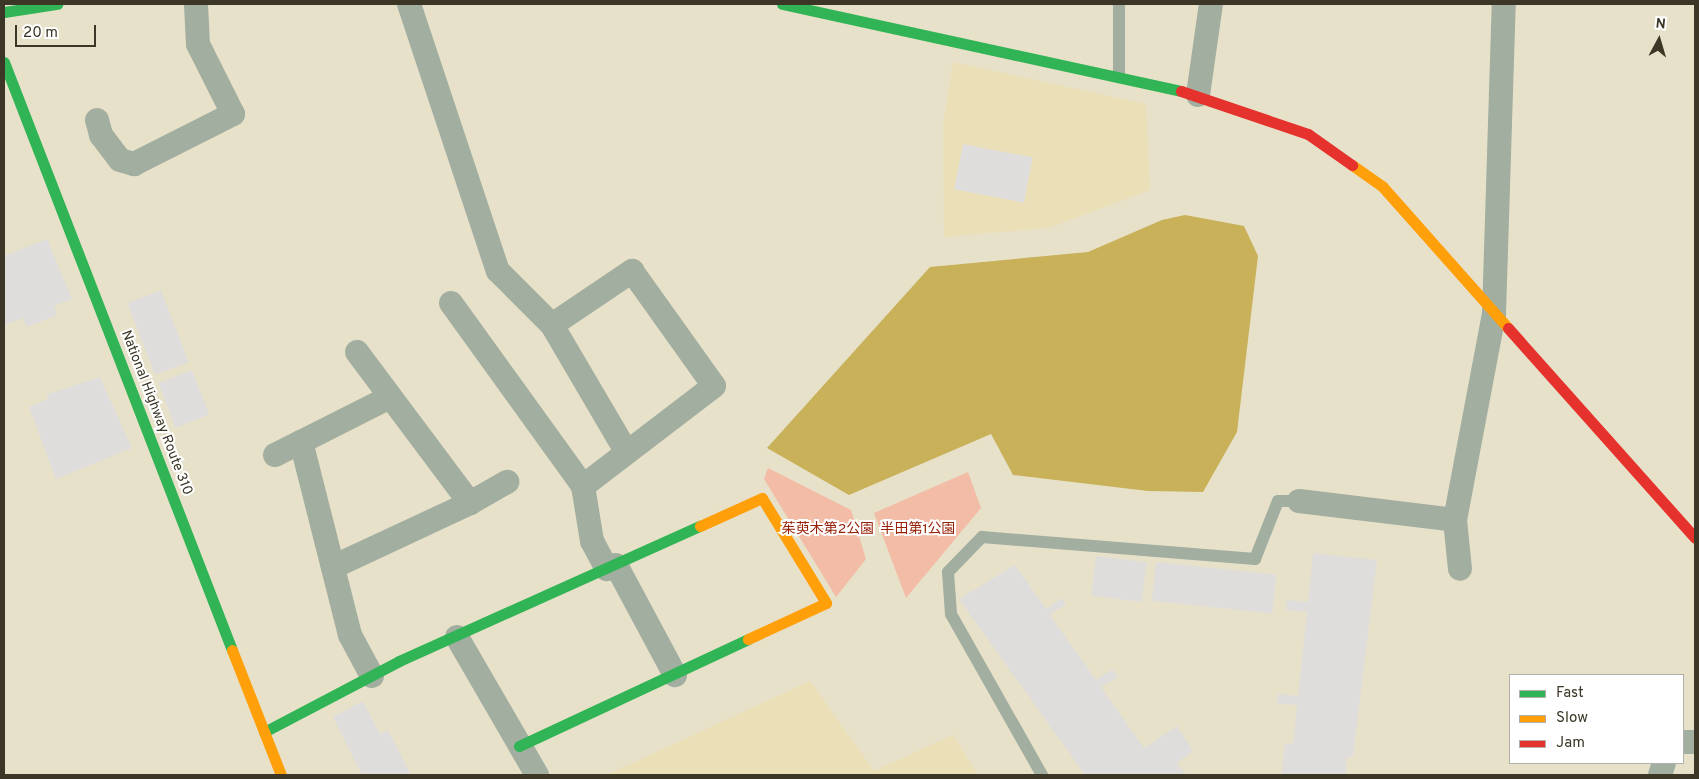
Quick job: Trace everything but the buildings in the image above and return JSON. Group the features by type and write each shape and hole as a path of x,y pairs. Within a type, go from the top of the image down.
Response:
{"main road":[{"path":"4,12 57,4"},
{"path":"782,4 1198,94 1308,134 1382,186 1695,538"},
{"name":"National Highway Route 310","path":"4,62 281,775"},
{"path":"264,732 372,676 762,498 826,603 675,675 519,746"}],"street":[{"path":"97,120 101,135 120,160 134,164 233,114 198,44 196,4"},
{"path":"409,4 498,271 552,326 626,451"},
{"path":"1198,94 1211,4"},
{"path":"1460,569 1455,520 1494,314 1504,4"},
{"path":"552,326 632,271 714,386 626,451 583,486"},
{"path":"451,303 583,486 592,542 612,567 675,675"},
{"path":"358,352 470,504"},
{"path":"275,455 390,397"},
{"path":"301,442 350,635 372,676"},
{"path":"333,567 470,504 506,482"},
{"path":"1299,501 1455,520"},
{"path":"457,637 536,775"}],"lane":[{"path":"1119,4 1120,76"},
{"path":"1042,775 951,614 948,572 982,537 1255,559 1278,501 1299,501"}],"shaded area":[{"path":"953,62 1146,104 1150,190 1048,228 944,237 943,125"},
{"path":"1185,215 1244,226 1258,256 1237,432 1203,492 1148,491 1013,475 991,434 849,495 767,448 930,267 1088,252 1162,220"},
{"path":"810,681 874,771 953,735 978,775 607,775"}],"green space":[{"name":"茱萸木第2公園","path":"768,468 851,510 866,559 836,597 764,479"},
{"name":"半田第1公園","path":"968,472 981,508 906,598 874,513"}],"traffic: fast":[{"path":"4,12 57,4"},
{"path":"782,4 1181,91"},
{"path":"4,62 232,650"},
{"path":"264,732 399,661 700,526"},
{"path":"519,746 748,639"}],"traffic: slow":[{"path":"1352,165 1382,186 1508,328"},
{"path":"700,526 762,498 826,603 748,639"},
{"path":"232,650 281,775"}],"traffic: jam":[{"path":"1181,91 1308,134 1352,165"},
{"path":"1508,328 1695,538"}]}
